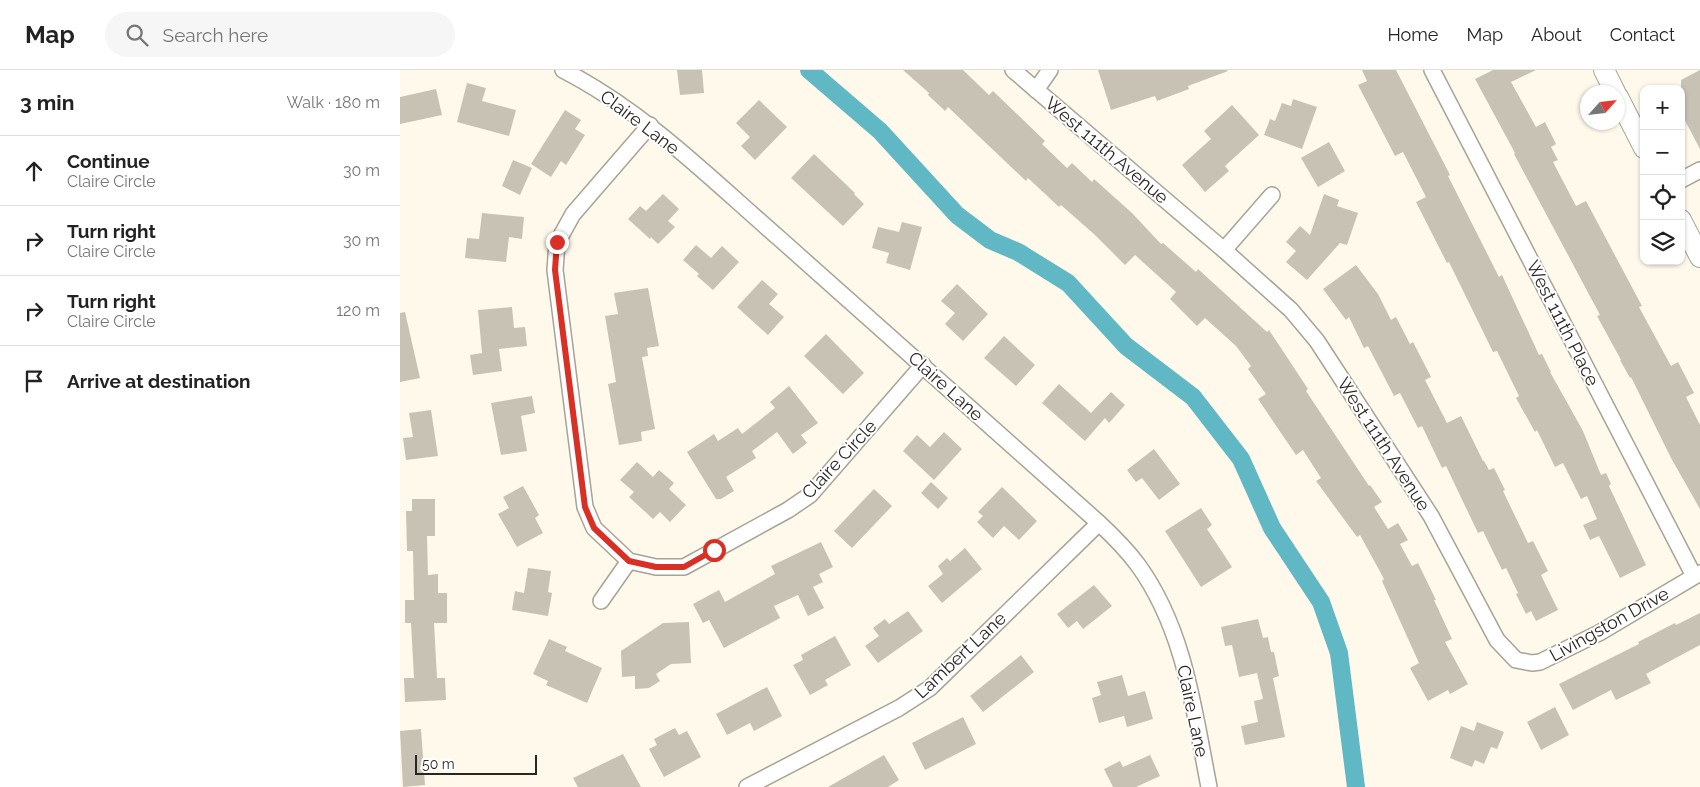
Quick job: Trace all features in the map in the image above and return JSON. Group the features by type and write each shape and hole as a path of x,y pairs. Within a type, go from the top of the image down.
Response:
{"main road":[{"path":"1604,70 1612,85"},
{"path":"1625,111 1640,140"},
{"path":"1685,228 1700,256"}],"street":[{"name":"Claire Lane","path":"563,70 582,79 650,125 1099,522 1138,566 1154,591 1173,632 1183,660 1190,690 1209,787"},
{"name":"West 111th Avenue","path":"1013,70 1224,250 1291,310 1317,341 1431,516 1497,640 1516,660"},
{"path":"1036,90 1050,70"},
{"name":"West 111th Place","path":"1432,70 1697,575"},
{"path":"601,601 629,561 594,528 585,507 555,270 557,242 573,214 650,125"},
{"path":"1685,178 1700,170"},
{"path":"1224,250 1272,195"},
{"name":"Claire Circle","path":"629,561 656,567 684,567 788,510 810,494 922,365"},
{"name":"Lambert Lane","path":"747,787 899,708 930,688 1099,522"},
{"name":"Livingston Drive","path":"1516,660 1524,663 1540,662 1599,633 1697,575"}],"building":[{"path":"677,70 702,70 704,93 680,95"},
{"path":"903,70 963,70 989,95 993,91 1045,141 1042,144 1067,168 1072,163 1092,182 1094,179 1132,213 1161,244 1163,243 1196,272 1198,269 1267,332 1269,330 1308,389 1306,391 1369,486 1382,502 1374,507 1388,529 1398,523 1408,540 1400,544 1412,566 1418,563 1436,600 1434,600 1452,639 1445,642 1468,684 1450,694 1448,690 1428,701 1410,668 1419,663 1382,581 1384,579 1360,535 1357,537 1316,481 1321,478 1303,450 1296,455 1258,399 1266,394 1248,369 1251,366 1236,346 1205,318 1197,326 1170,299 1176,292 1135,255 1125,265 1061,205 1059,207 1028,178 1026,181 948,107 945,111 928,95 929,93"},
{"path":"1098,70 1228,71 1188,86 1189,89 1157,101 1155,96 1111,110"},
{"path":"1362,70 1396,70 1450,175 1448,176 1499,277 1502,275 1539,355 1542,354 1583,431 1601,475 1606,473 1611,484 1609,486 1646,565 1620,578 1599,536 1590,540 1583,525 1597,519 1587,496 1581,499 1563,463 1555,467 1537,430 1535,432 1516,398 1519,396 1497,351 1493,352 1449,262 1447,263 1416,202 1426,197 1403,152 1395,156 1358,85 1367,81"},
{"path":"1493,70 1536,70 1511,82 1536,127 1545,122 1556,144 1551,147 1558,160 1553,162 1576,206 1586,201 1642,306 1639,307 1671,366 1678,362 1694,393 1686,397 1700,425 1700,509 1671,458 1631,377 1597,316 1600,315 1475,79"},
{"path":"1700,70 1700,149 1685,121 1685,85 1681,85 1681,80"},
{"path":"467,83 486,88 482,101 516,110 509,136 457,122"},
{"path":"436,89 442,115 400,124 400,97"},
{"path":"1293,99 1317,107 1302,149 1264,135 1270,119 1275,121 1282,103 1291,106"},
{"path":"759,100 787,127 755,160 741,146 750,137 736,123"},
{"path":"1232,105 1259,135 1225,166 1229,171 1205,192 1182,165 1211,139 1204,131"},
{"path":"565,110 581,120 575,129 585,135 566,165 561,161 551,177 531,164"},
{"path":"1329,142 1345,171 1318,187 1301,158"},
{"path":"814,154 864,204 843,226 791,178"},
{"path":"513,160 532,168 520,195 502,186"},
{"path":"663,194 679,209 668,221 675,227 658,244 628,219 640,206 646,211"},
{"path":"1324,194 1339,200 1337,206 1358,213 1347,245 1340,243 1307,280 1286,262 1296,251 1286,242 1300,226 1310,235"},
{"path":"482,213 524,217 522,239 509,237 506,262 465,258 467,238 479,239"},
{"path":"902,222 922,227 910,270 886,263 889,253 872,248 878,227 899,232"},
{"path":"696,245 711,258 722,246 739,262 713,290 683,260"},
{"path":"1356,265 1378,294 1391,320 1396,317 1410,344 1413,342 1431,377 1425,380 1447,423 1461,416 1483,461 1489,470 1494,468 1528,543 1533,541 1548,571 1541,575 1558,610 1536,621 1531,611 1526,614 1506,568 1502,570 1483,531 1478,533 1446,466 1442,468 1422,426 1418,428 1400,393 1394,396 1368,346 1364,348 1349,317 1346,320 1323,289"},
{"path":"762,280 778,294 769,304 784,317 768,335 737,307"},
{"path":"957,284 988,314 963,341 945,324 955,313 941,301"},
{"path":"648,288 659,346 647,348 648,356 642,357 655,429 641,432 642,441 619,445 608,384 616,382 605,316 618,314 614,293"},
{"path":"512,307 514,328 525,327 527,346 499,349 502,371 473,375 470,355 482,353 478,310"},
{"path":"405,312 420,378 400,382 400,313"},
{"path":"826,334 864,373 843,394 804,356"},
{"path":"1004,336 1035,365 1016,386 984,358"},
{"path":"1059,384 1091,413 1111,392 1125,405 1109,423 1105,418 1085,441 1042,403"},
{"path":"789,386 818,423 801,435 807,443 793,454 777,432 752,451 756,458 726,477 734,491 721,499 716,499 687,452 714,434 718,441 738,428 742,434 775,408 770,402"},
{"path":"532,396 535,413 521,416 527,451 501,455 491,403"},
{"path":"431,410 438,456 406,460 403,438 413,437 409,413"},
{"path":"944,432 962,449 934,480 903,451 917,435 930,447"},
{"path":"1154,449 1180,484 1159,500 1142,478 1136,482 1127,470"},
{"path":"637,462 653,477 659,470 674,483 669,489 686,505 670,522 660,512 653,519 629,497 634,492 620,480"},
{"path":"931,482 948,498 938,509 921,493"},
{"path":"523,486 539,515 535,518 543,533 517,547 498,514 509,508 503,497"},
{"path":"1002,487 1037,521 1019,540 1004,526 993,538 977,522 983,516 978,512"},
{"path":"874,489 892,506 852,548 834,531"},
{"path":"412,499 435,499 435,536 427,536 428,575 438,574 438,593 447,593 447,623 434,623 437,678 445,678 446,700 405,702 404,678 414,678 411,623 405,623 405,600 414,600 413,551 407,551 406,511 412,511"},
{"path":"1201,508 1212,525 1207,529 1232,567 1201,587 1165,531"},
{"path":"821,542 833,567 819,574 823,582 813,587 824,608 808,616 798,595 774,606 780,618 724,648 709,620 703,623 693,604 719,590 725,602 775,574 771,566"},
{"path":"965,548 982,569 942,603 928,586 943,574 938,566 947,558 950,561"},
{"path":"528,568 551,571 548,592 552,593 548,616 512,610 515,591 524,593"},
{"path":"1094,585 1112,606 1083,629 1077,621 1068,628 1057,614"},
{"path":"908,611 923,631 878,663 865,646 879,636 873,628 885,619 889,624"},
{"path":"1700,613 1700,645 1646,674 1651,683 1616,700 1611,690 1573,710 1559,684 1639,644 1638,642 1675,623 1676,625"},
{"path":"1258,619 1263,638 1268,637 1271,652 1274,652 1279,676 1273,678 1285,737 1245,745 1241,726 1258,722 1254,701 1263,699 1257,673 1239,677 1232,645 1225,646 1221,627"},
{"path":"689,622 691,663 671,664 656,674 660,681 649,688 635,689 635,676 622,677 621,651 663,623"},
{"path":"835,636 851,665 825,680 828,685 810,695 793,665 803,660 801,655"},
{"path":"549,639 567,647 565,651 602,668 587,703 546,685 548,681 533,674"},
{"path":"1021,655 1034,672 983,712 970,696"},
{"path":"1122,675 1128,696 1145,691 1153,719 1127,727 1124,716 1099,723 1092,698 1101,695 1097,682"},
{"path":"767,687 782,716 754,731 750,723 727,735 716,714"},
{"path":"1555,707 1569,735 1541,750 1527,722"},
{"path":"963,717 976,744 925,770 912,743"},
{"path":"1477,722 1504,732 1497,749 1491,747 1484,764 1475,760 1472,767 1450,758 1461,726 1474,731"},
{"path":"675,728 679,735 687,731 701,757 664,777 649,749 657,745 654,739"},
{"path":"421,729 425,785 403,787 400,731"},
{"path":"623,754 641,787 578,787 573,778"},
{"path":"884,755 899,780 888,787 828,787"},
{"path":"1150,755 1160,776 1136,787 1113,787 1104,769 1120,761 1123,767"}],"waterway":[{"path":"809,70 880,131 957,215 990,240 1018,252 1068,283 1126,346 1193,397 1241,459 1272,528 1321,602 1339,653 1356,787"}],"route":[{"path":"557,242 555,270 585,507 594,528 629,561 656,567 684,567 714,550"}]}
